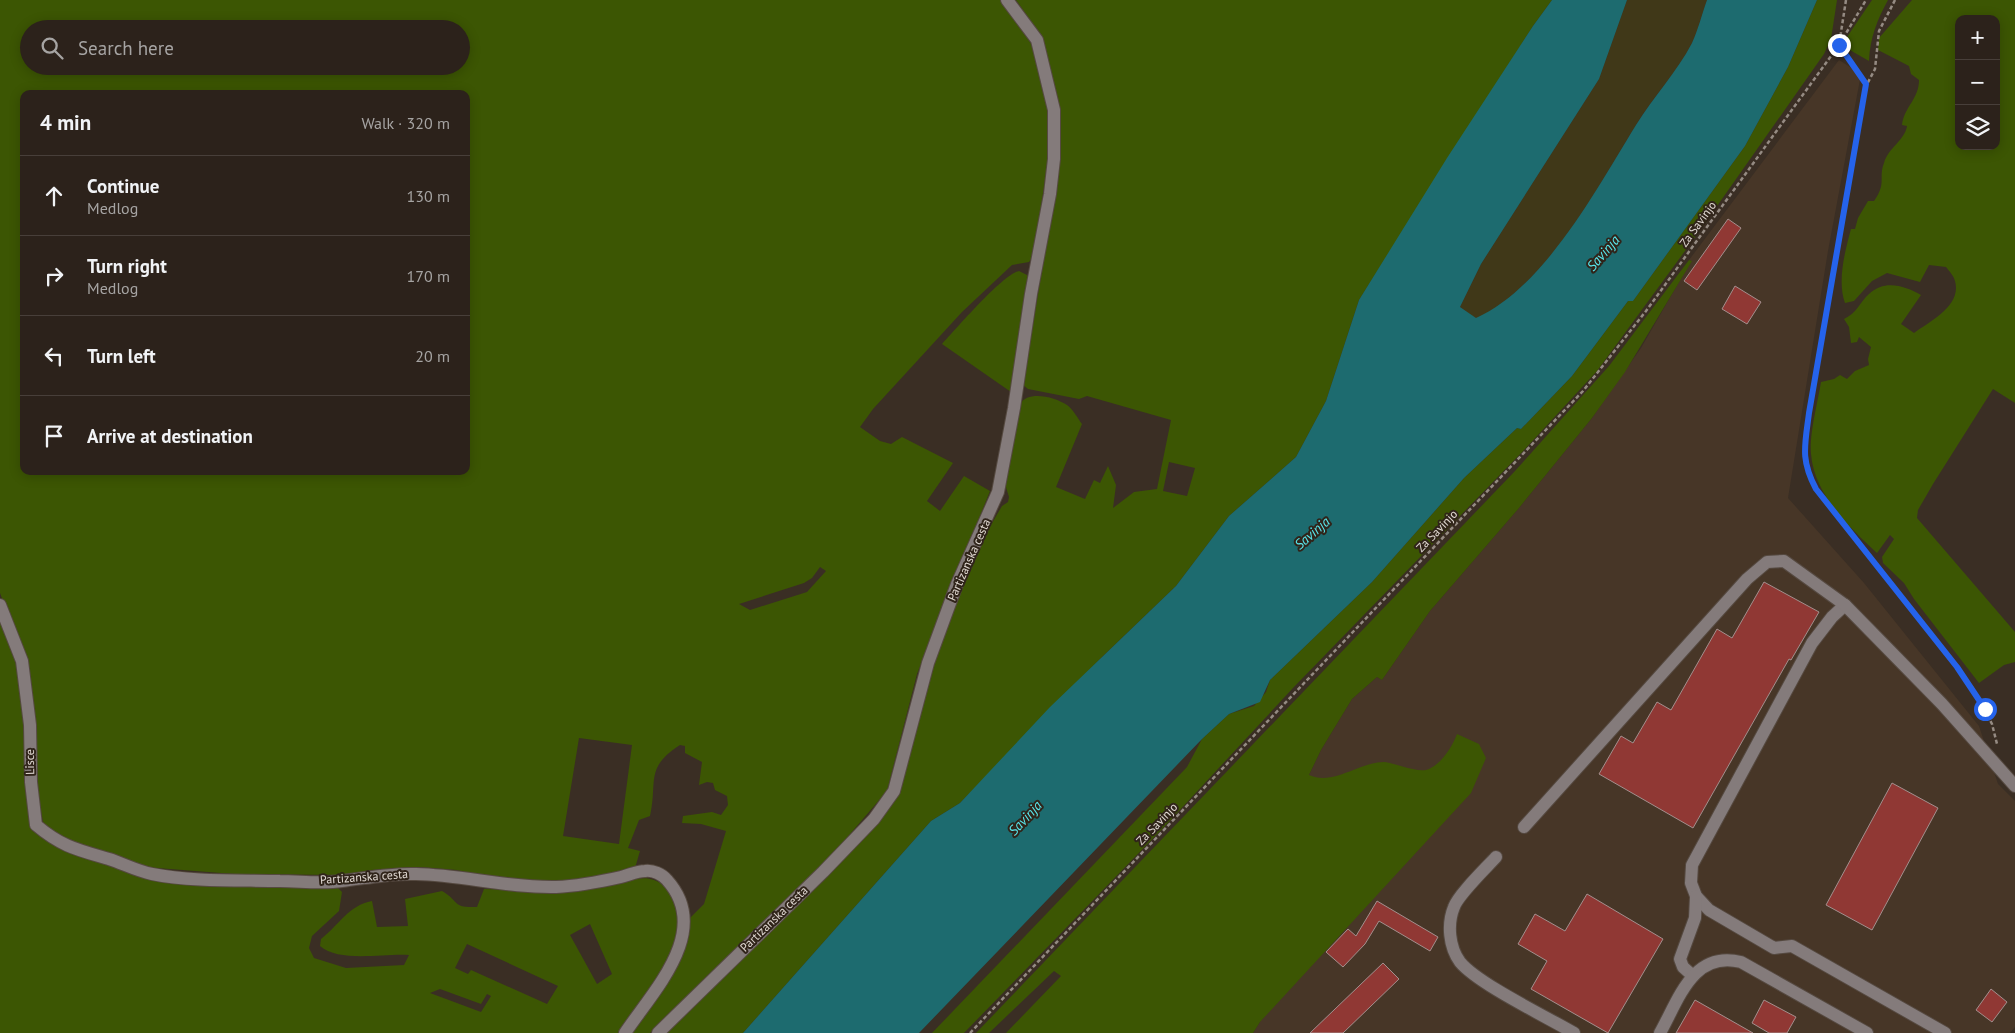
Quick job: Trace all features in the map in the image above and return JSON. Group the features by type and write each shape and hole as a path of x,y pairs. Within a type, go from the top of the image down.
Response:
{"street":[{"name":"Partizanska cesta","path":"658,1033 823,872 874,819 894,790 928,663 954,592 998,492 1014,408 1031,294 1050,194 1054,159 1054,110 1037,40 1008,0"},
{"path":"1524,826 1747,579 1767,562 1784,562 1845,605 1942,704 2011,781"},
{"name":"Lisce","path":"0,605 22,661 30,725 31,782 36,825 54,841 70,848 125,865"},
{"path":"1845,605 1832,617 1812,643 1692,865 1691,883 1696,896 1709,910 1774,948 1792,946 1945,1033"},
{"path":"1496,857 1454,905 1450,924 1452,946 1460,962 1481,979 1574,1033"},
{"name":"Partizanska cesta","path":"125,865 153,874 228,880 341,881 373,875 415,874 452,876 485,883 521,886 586,884 645,871 656,872 666,880 676,894 682,913 684,933 678,954 667,974 625,1033"},
{"path":"1692,976 1683,967 1680,959 1695,918 1696,896"},
{"path":"1660,1033 1692,976 1704,965 1716,960 1728,959 1741,962 1867,1033"}],"path":[{"path":"1846,0 1839,45 1866,84"},
{"name":"Za Savinjo","path":"970,1033 1583,391 1646,311 1839,45 1866,0"},
{"path":"1895,0 1879,31 1875,69 1866,84 1809,413 1804,450 1806,471 1816,489 1832,510 1972,687 1992,724 1998,747"}],"shaded area":[{"path":"1839,60 1861,74 1828,251 1788,498 1864,583 1979,726 1998,784 2015,801 2015,1027 2010,1033 1253,1033 1260,1022 1309,775 1321,750 1352,699 1377,677 1382,680 1430,611 1519,508 1592,418 1641,348 1691,261 1689,260"}],"green space":[{"path":"0,0 1001,0 1032,45 1048,111 1048,159 1034,255 1029,262 1012,265 962,312 873,409 860,427 880,441 891,444 902,437 953,463 927,501 940,511 964,476 990,491 917,674 887,791 820,869 751,933 650,1033 0,1033 0,616 18,664 30,819 35,830 61,849 122,867 137,876 231,887 336,886 342,892 339,911 312,936 309,948 314,958 346,968 404,965 409,955 350,956 328,951 320,946 321,939 351,911 364,903 372,901 377,927 408,926 405,899 442,891 459,905 477,907 484,889 548,890 597,888 644,878 661,883 670,893 681,927 704,904 726,831 701,824 682,823 683,816 712,812 721,815 728,805 727,796 715,790 713,783 707,782 699,785 702,762 685,753 685,746 680,745 661,761 654,776 650,816 639,820 628,848 640,851 635,868 629,872 584,880 533,882 494,879 457,870 419,867 371,870 348,875 234,874 144,867 58,838 43,822 36,785 26,662 0,593","holes":["820,567 826,571 807,592 750,610 739,604 804,583 812,578","579,738 632,745 619,844 563,836","590,924 612,974 597,984 570,935","467,944 558,986 547,1004 471,970 468,974 455,968","440,989 481,1004 487,994 491,996 481,1012 430,993"]},
{"path":"1016,0 1552,0 1533,26 1359,300 1326,401 1296,457 1229,516 1176,586 1103,656 960,803 931,821 743,1033 664,1033 878,824 900,793 933,666 961,587 985,535 1002,506 1008,502 1009,497 1005,484 1020,404 1029,397 1049,397 1069,407 1082,424 1056,487 1085,499 1094,480 1100,483 1108,466 1116,485 1113,508 1134,492 1157,489 1171,420 1087,396 1079,399 1028,389 1023,385 1061,155 1060,107 1042,37","holes":["1169,462 1195,468 1187,496 1163,491"]},
{"path":"1817,0 1837,0 1831,39 1824,54 1696,236 1597,371 1525,449 1293,688 1165,826 964,1033 932,1033 1187,767 1202,739 1229,714 1254,706 1266,692 1270,680 1372,582 1464,478 1517,428 1521,429 1572,376 1628,301 1633,301 1745,146 1788,67"},
{"path":"1872,0 1888,0 1875,29 1869,61 1848,49 1847,37"},
{"path":"1912,0 2015,0 2015,403 1993,389 1933,484 1918,510 1917,518 2015,632 2015,662 2004,665 1979,683 1914,599 1904,583 1883,563 1882,557 1894,539 1890,535 1877,553 1855,532 1826,496 1814,469 1811,454 1812,428 1821,382 1834,379 1840,375 1847,379 1855,371 1869,365 1868,359 1871,347 1859,337 1857,342 1851,343 1849,327 1844,319 1875,289 1888,285 1902,287 1921,295 1901,324 1914,333 1943,312 1954,298 1956,290 1954,279 1946,267 1929,265 1920,282 1887,273 1872,281 1854,301 1845,303 1842,276 1844,256 1851,229 1855,229 1858,218 1868,201 1874,201 1878,195 1881,185 1882,168 1889,153 1906,131 1907,126 1902,125 1903,119 1917,93 1919,80 1911,74 1909,66 1878,50 1879,38"},
{"path":"1689,260 1692,261 1625,372 1592,418 1519,508 1430,611 1382,680 1377,677 1352,699 1321,750 1309,775 1318,778 1337,776 1375,763 1384,762 1419,770 1429,769 1446,754 1457,734 1479,744 1486,758 1471,793 1260,1022 1253,1033 1006,1033 1061,976 1054,971 989,1033 976,1033 1515,471 1609,366"},
{"path":"1019,271 1027,275 1029,281 1011,392 942,344 991,291 1012,274"}],"sand":[{"path":"1627,0 1707,0 1694,38 1686,53 1642,115 1568,233 1526,283 1502,303 1476,319 1460,307 1481,264 1599,79"}],"water":[{"name":"Savinja","path":"1552,0 1627,0 1599,79 1481,264 1460,307 1476,318 1501,303 1525,284 1567,234 1643,115 1686,54 1694,38 1707,0 1817,0 1788,67 1745,146 1633,301 1628,301 1572,376 1521,429 1517,428 1464,478 1372,582 1270,680 1260,702 1229,714 1202,739 919,1033 743,1033 931,821 960,803 1050,707 1176,586 1229,516 1296,457 1326,401 1359,300 1447,158"}],"building":[{"path":"1728,219 1741,228 1697,290 1684,281"},
{"path":"1735,286 1761,302 1747,324 1722,309"},
{"path":"1764,582 1819,612 1791,660 1789,659 1693,828 1599,774 1621,736 1633,743 1657,702 1671,710 1717,629 1732,638"},
{"path":"1892,783 1938,808 1872,930 1826,905"},
{"path":"1587,894 1663,939 1608,1033 1531,989 1547,961 1518,944 1535,914 1565,931"},
{"path":"1377,901 1438,937 1430,951 1379,921 1365,944 1343,967 1326,952 1348,929 1356,936"},
{"path":"1383,963 1399,979 1343,1033 1310,1033"},
{"path":"1991,989 2007,1002 1992,1022 1976,1010"},
{"path":"1695,1000 1753,1033 1676,1033"},
{"path":"1764,1000 1796,1017 1787,1033 1769,1033 1752,1023"}],"route":[{"path":"1839,45 1866,84 1809,413 1804,450 1806,471 1816,489 1858,544 1957,667 1985,709"}]}
